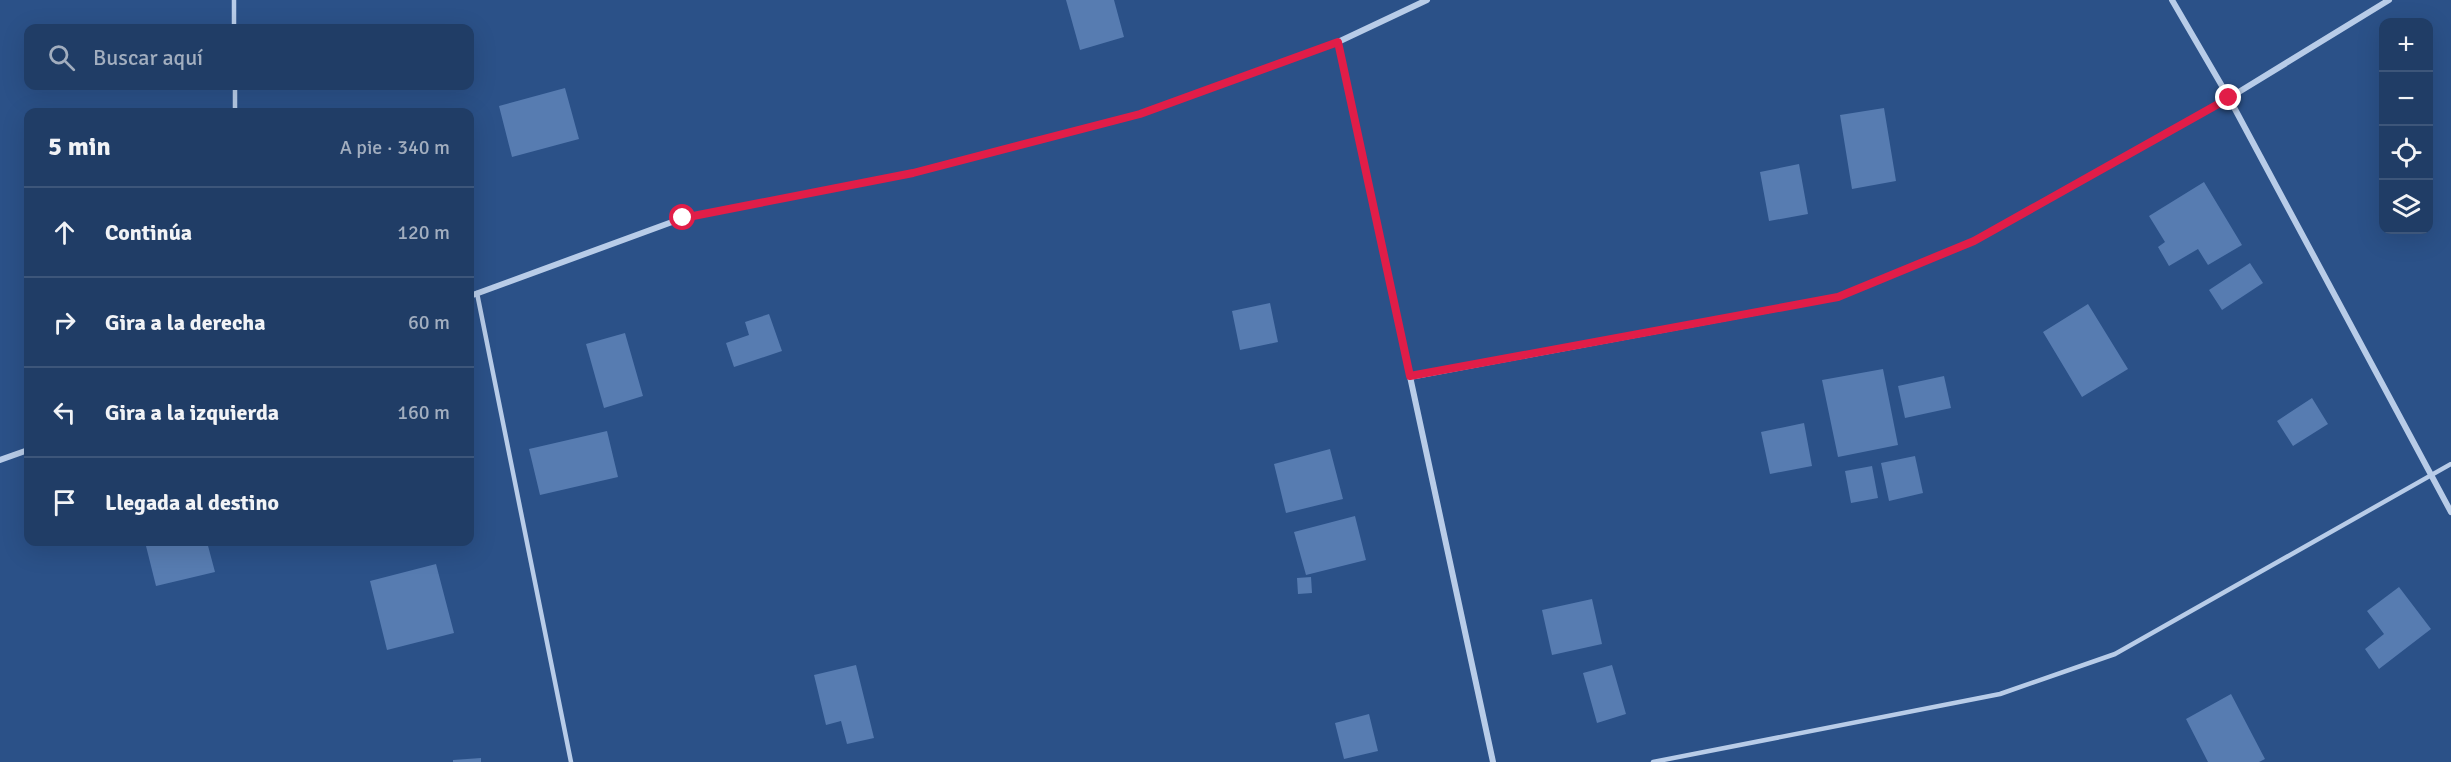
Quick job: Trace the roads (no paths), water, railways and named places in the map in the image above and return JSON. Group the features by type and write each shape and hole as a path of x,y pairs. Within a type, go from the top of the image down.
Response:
{"street":[{"path":"474,294 683,218 913,173 1140,114 1338,42 1427,0"},
{"path":"2172,0 2229,98 2451,512"},
{"path":"1410,376 1838,297 1974,241 2229,98 2389,0"},
{"path":"1338,42 1493,762"},
{"path":"0,460 24,451"}],"lane":[{"path":"234,0 234,24"},
{"path":"235,90 235,108"},
{"path":"477,293 571,762"},
{"path":"1653,762 2000,694 2115,654 2451,464"}]}
